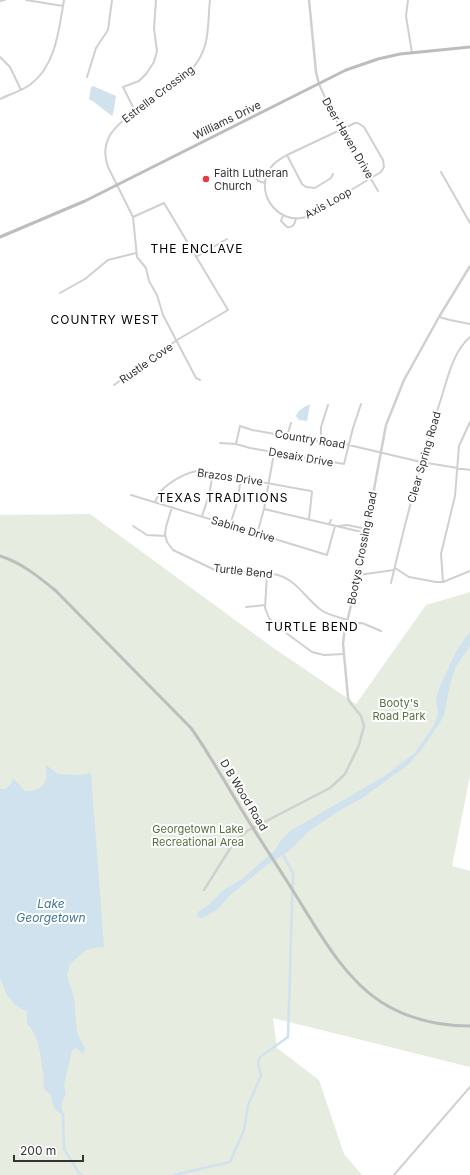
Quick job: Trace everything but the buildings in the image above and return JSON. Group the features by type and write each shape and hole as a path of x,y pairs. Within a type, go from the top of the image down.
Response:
{"main road":[{"name":"Williams Drive","path":"0,237 85,201 346,70 378,58 412,52 470,47"},
{"name":"D B Wood Road","path":"0,556 35,574 56,591 124,658 191,728 304,909 343,966 355,980 380,1002 405,1015 419,1020 439,1024 470,1026"}],"street":[{"path":"0,1 5,0"},
{"path":"26,0 63,6"},
{"path":"0,99 31,84 38,77 51,57 57,40 64,0"},
{"path":"87,77 96,48 108,30 112,0"},
{"path":"135,111 123,87 139,81 154,62 157,51 154,29 156,0"},
{"name":"Estrella Crossing","path":"118,184 105,159 106,145 109,137 114,129 135,111 189,72 200,60 206,43 210,0"},
{"path":"309,0 316,72 319,84"},
{"path":"408,0 406,16 412,52"},
{"path":"0,57 10,67 21,90"},
{"name":"Deer Haven Drive","path":"319,84 332,113 378,191"},
{"name":"Axis Loop","path":"265,183 258,181 255,176 256,172 260,170 268,171 276,162 355,123 364,127 384,162 384,167 381,172 312,214 304,218 283,215"},
{"path":"287,156 302,184 306,187 315,188 329,180 333,174"},
{"path":"268,171 265,183 265,193 275,209 283,215 281,221 283,226 293,226 296,218"},
{"path":"442,172 470,223"},
{"path":"118,184 133,217 136,253 146,268 149,281 163,315 196,378 200,380"},
{"path":"133,217 164,203 196,257 227,239"},
{"path":"60,293 86,279 108,260 136,253"},
{"name":"Rustle Cove","path":"114,385 177,340 228,310 196,257"},
{"name":"Bootys Crossing Road","path":"204,890 231,847 242,835 330,788 349,768 359,745 364,729 364,723 359,712 350,702 348,697 344,639 367,529 386,425 397,395 412,365 470,266"},
{"path":"439,317 470,324"},
{"name":"Clear Spring Road","path":"391,583 421,462 454,360 463,344 470,337"},
{"name":"Desaix Drive","path":"220,443 236,444 274,453 344,464 348,445 361,404"},
{"path":"321,441 321,427 328,405"},
{"path":"288,436 291,422"},
{"path":"443,582 441,554 455,496 459,446 470,422"},
{"name":"Country Road","path":"236,444 240,426 252,430 288,436 321,441 332,441 421,462 470,470"},
{"path":"257,534 264,509 274,453"},
{"name":"Brazos Drive","path":"155,502 163,488 195,471 308,490 312,492 309,519"},
{"path":"202,517 209,495 213,473"},
{"path":"230,525 241,478"},
{"name":"Sabine Drive","path":"131,495 327,555 335,526"},
{"path":"133,526 147,535 165,536 166,527 172,508"},
{"path":"264,509 335,526 347,525 367,529"},
{"path":"329,524 331,520"},
{"path":"339,526 366,533"},
{"name":"Turtle Bend","path":"165,536 168,545 173,550 212,568 222,571 277,574 288,579 323,611 348,620"},
{"path":"358,574 395,569 414,579 443,582 470,571"},
{"path":"267,574 265,605 268,616 274,624 312,652 320,655 344,654"},
{"path":"246,607 265,605"},
{"path":"347,624 362,623 382,631"},
{"path":"394,1175 470,1087"}],"green space":[{"name":"Georgetown Lake Recreational Area","path":"90,514 275,649 356,704 426,605 470,592 470,776 452,866 470,871 470,1067 273,1018 277,1048 319,1080 344,1154 362,1175 0,1175 0,515"}],"water":[{"path":"93,86 116,96 112,116 89,99 91,87"},
{"path":"310,404 307,421 299,420 296,416 298,412"},
{"path":"470,632 470,646 455,668 444,716 422,749 408,765 362,798 337,812 309,831 289,851 271,862 231,894 217,910 204,917 200,918 197,916 198,912 225,889 242,879 274,851 282,839 290,831 383,777 415,753 434,725 438,713 436,699 439,688 455,654"},
{"name":"Lake Georgetown","path":"46,765 58,774 80,775 91,773 104,947 92,948 85,951 70,964 67,975 74,998 77,1033 85,1048 83,1054 76,1048 72,1050 64,1085 66,1094 62,1104 63,1114 55,1109 50,1095 44,1088 44,1076 39,1048 32,1029 27,1024 27,1012 14,1004 7,995 0,978 0,789 5,789 12,783 13,778 25,791 41,787 46,781"}],"waterway":[{"path":"174,1175 230,1162 244,1130 248,1105 261,1076 258,1062 260,1057 288,1037 293,873 282,853"},
{"path":"63,1114 64,1149 79,1173 82,1175"}],"place":[{"name":"Faith Lutheran Church","path":"206,179"}],"district":[{"name":"THE ENCLAVE","path":"197,249"},
{"name":"COUNTRY WEST","path":"105,320"},
{"name":"TEXAS TRADITIONS","path":"223,498"},
{"name":"TURTLE BEND","path":"312,627"}],"park label":[{"name":"Booty's Road Park","path":"399,709"}]}
